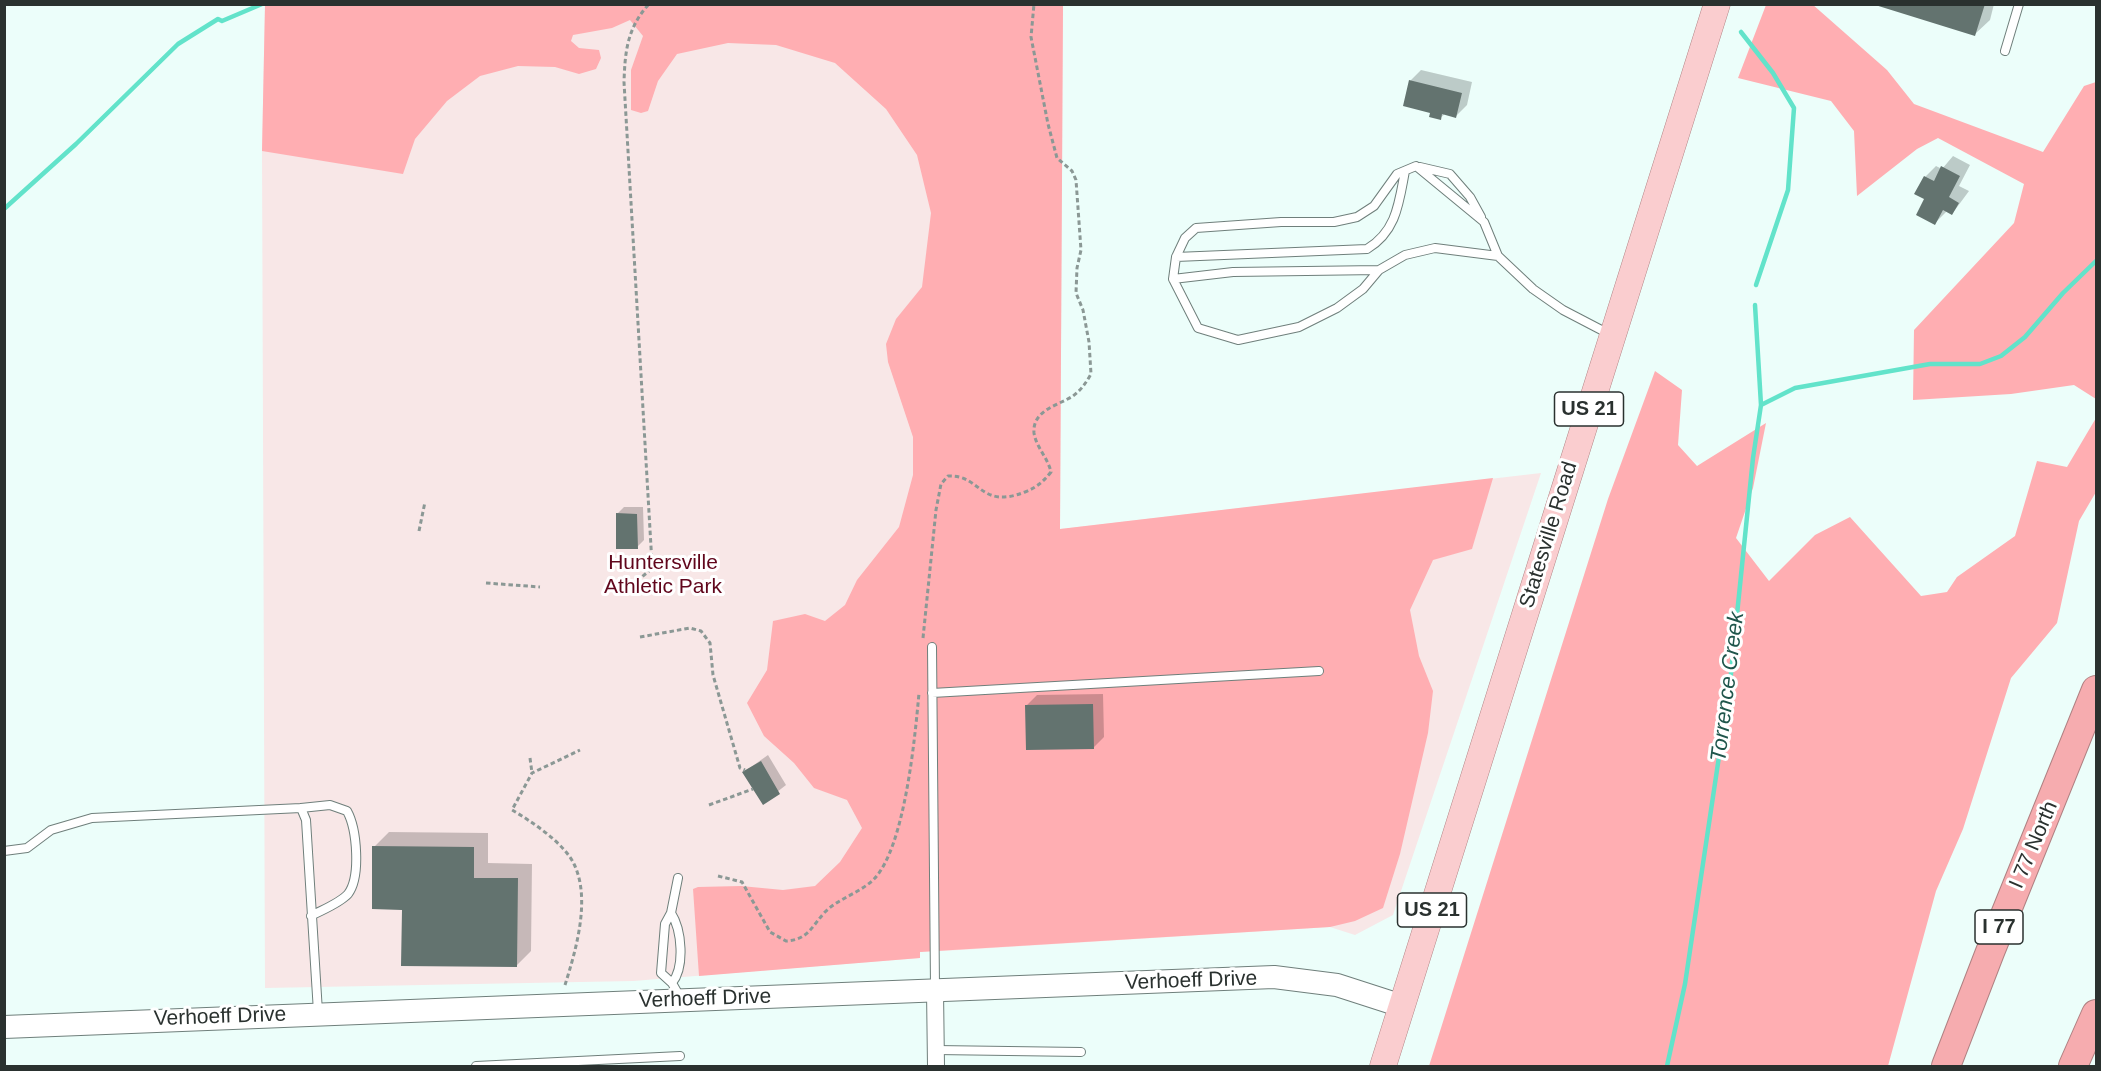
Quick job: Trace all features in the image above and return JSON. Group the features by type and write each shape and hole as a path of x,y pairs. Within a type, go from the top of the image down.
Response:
{"highway":[{"name":"I 77 North","path":"1946,1066 1989,952 2058,790 2097,690"},
{"name":"I 77","path":"2058,790 2097,720"},
{"path":"2073,1066 2097,1014"}],"main road":[{"name":"Statesville Road","path":"1383,1066 1717,4"}],"street":[{"name":"Verhoeff Drive","path":"4,1026 560,1004 677,991 935,991 1285,978 1337,985 1402,1006"},
{"path":"935,991 936,1058"}],"lane":[{"path":"2006,51 2019,4"},
{"path":"1498,256 1435,248 1405,255 1379,270 1363,289 1337,308 1299,327 1238,340 1198,328 1173,279 1176,257 1185,238 1196,228 1281,222 1334,222 1357,217 1374,206 1397,174 1416,166 1450,174 1470,196 1498,256 1533,289 1563,310 1612,335"},
{"path":"1416,166 1484,222"},
{"path":"1176,257 1367,249 1377,243 1396,216 1405,171"},
{"path":"1173,279 1233,272 1379,270"},
{"path":"932,647 935,991"},
{"path":"932,693 1318,671"},
{"path":"4,851 27,848 51,830 92,818 330,805 348,811 353,820 356,881 346,896 311,915"},
{"path":"301,808 306,820 318,1013"},
{"path":"677,991 661,973 665,924 671,913 678,878"},
{"path":"671,913 678,923 680,973 677,991"},
{"path":"936,1058 1081,1052"},
{"path":"476,1066 680,1056"}],"path":[{"path":"631,586 649,572 652,564 624,82 625,51 630,31 649,4"},
{"path":"923,641 936,510 941,484 948,477 956,476 997,498 1008,498 1034,489 1051,472 1034,434 1035,426 1045,411 1080,389 1091,374 1089,342 1083,310 1076,293 1077,268 1081,250 1076,180 1072,171 1057,158 1048,124 1031,37 1034,4"},
{"path":"419,531 425,502"},
{"path":"486,583 540,587"},
{"path":"640,637 690,627 696,628 706,636 710,643 712,675 731,744 740,768 745,770"},
{"path":"718,876 742,882 770,932 786,941 804,937 825,913 874,879 892,849 912,760 919,686"},
{"path":"532,772 580,750"},
{"path":"530,758 532,772 512,810 533,822 574,863 582,892 575,943 560,1004"},
{"path":"709,804 753,789"}],"green space":[{"name":"Huntersville Athletic Park","path":"265,5 1063,5 1060,529 1541,473 1393,915 1355,935 1330,927 920,952 920,958 633,981 265,988 262,151"}],"shaded area":[{"path":"1812,4 1887,70 1914,104 2043,152 2084,86 2096,82 2096,399 2074,385 2011,394 1913,400 1914,330 2014,223 2024,184 1938,138 1917,149 1857,196 1854,131 1831,101 1738,78 1766,5"},
{"path":"265,5 1063,5 1060,529 1493,478 1472,549 1433,560 1410,610 1419,656 1433,691 1428,733 1400,854 1383,908 1355,921 1330,927 920,952 920,958 699,976 693,889 741,886 783,890 815,886 840,862 862,828 847,800 814,788 794,763 764,736 747,703 767,670 773,621 805,614 825,621 845,605 857,580 899,527 913,475 913,437 888,362 886,344 896,319 922,287 931,213 917,155 886,109 835,63 776,45 728,43 677,54 658,81 648,111 641,113 631,110 631,70 643,36 630,20 612,28 573,35 571,41 579,48 599,50 601,58 596,69 579,74 555,67 518,66 480,76 447,101 415,139 403,174 262,151"},
{"path":"1655,371 1682,390 1678,445 1697,466 1766,423 1753,488 1736,538 1769,581 1815,535 1850,517 1921,596 1947,592 1957,577 2015,536 2037,461 2067,467 2096,418 2096,492 2079,521 2057,623 2011,678 1963,829 1936,891 1888,1066 1429,1066 1608,499"}],"building":[{"path":"1872,4 1985,4 1975,36"},
{"path":"1409,80 1462,93 1456,118 1442,114 1441,120 1429,117 1430,113 1403,106"},
{"path":"1941,166 1960,176 1949,197 1959,203 1952,215 1943,210 1935,225 1916,215 1924,199 1914,194 1924,176 1934,181"},
{"path":"616,513 637,514 638,549 616,549"},
{"path":"1093,704 1094,749 1026,750 1025,705"},
{"path":"761,761 780,794 763,805 742,772"},
{"path":"372,846 474,847 474,878 518,878 517,967 401,966 402,910 372,909"}],"waterway":[{"path":"4,209 76,144 178,44 218,19 222,21 262,4"},
{"name":"Torrence Creek","path":"1741,32 1773,73 1794,108 1788,190 1756,285"},
{"path":"1761,405 1795,388 1930,364 1980,364 2001,356 2025,337 2063,293 2096,261"},
{"name":"Torrence Creek","path":"1667,1066 1685,984 1730,683 1753,458 1761,405 1755,305"}]}
